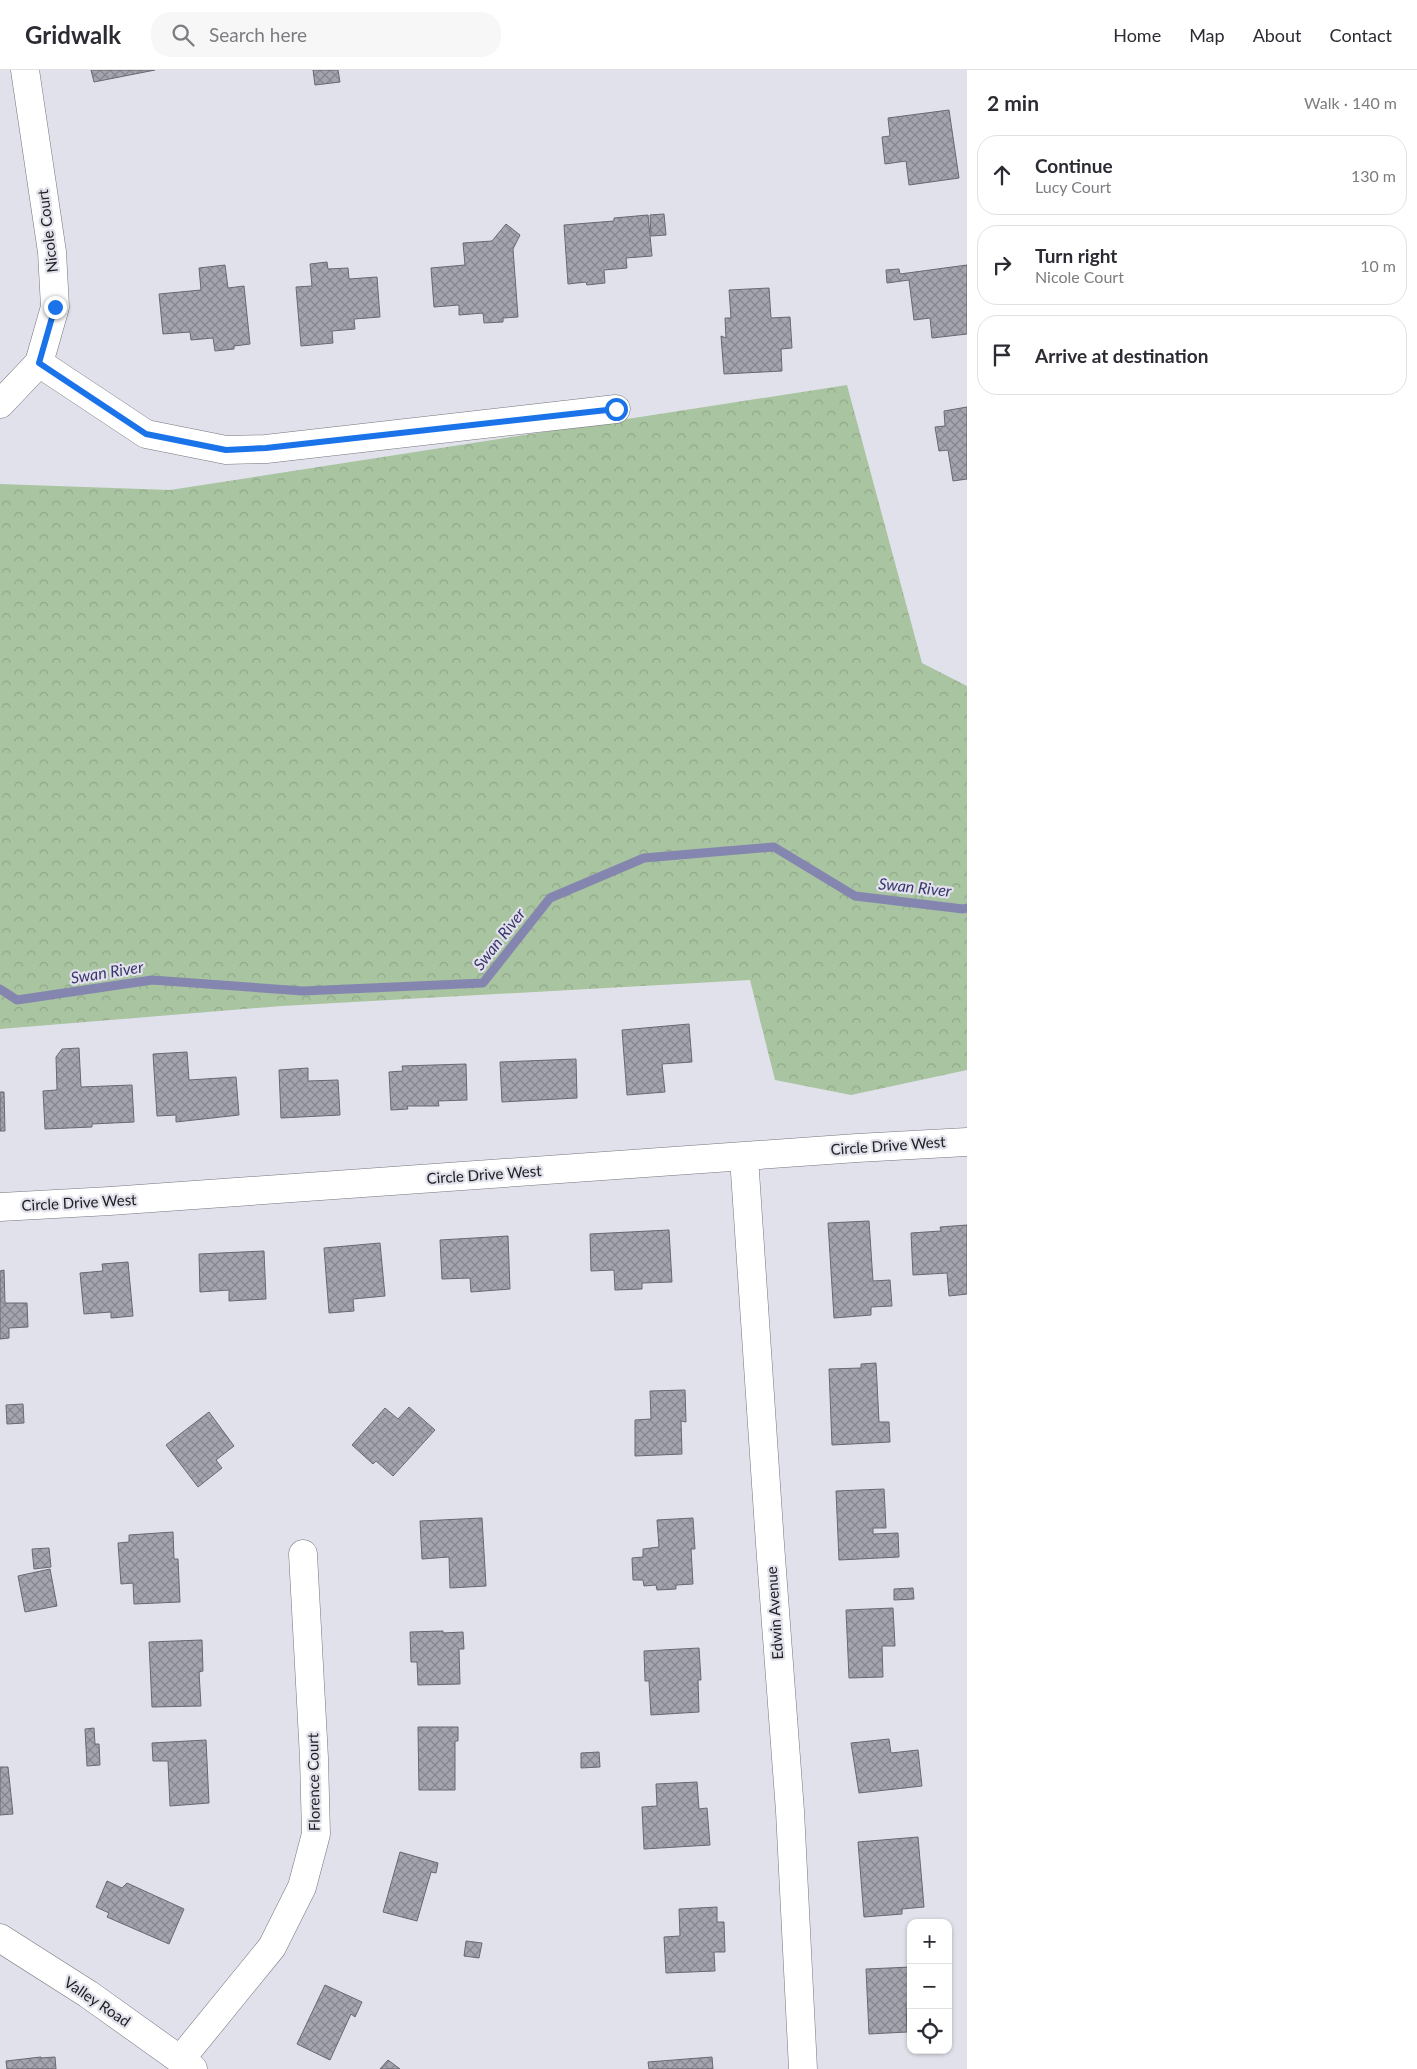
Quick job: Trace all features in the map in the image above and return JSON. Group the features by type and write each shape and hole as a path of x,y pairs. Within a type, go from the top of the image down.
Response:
{"street":[{"name":"Nicole Court","path":"0,404 39,363 55,307 52,252 25,70"},
{"path":"39,363 146,434 226,450 266,448 616,409"},
{"name":"Circle Drive West","path":"0,1207 120,1201 744,1156 967,1142"},
{"name":"Edwin Avenue","path":"744,1156 769,1534 790,1811 803,2069"},
{"name":"Florence Court","path":"186,2064 272,1947 302,1887 316,1834 314,1758 303,1554"},
{"name":"Valley Road","path":"0,1938 88,1994 186,2064"}],"green space":[{"path":"847,385 922,663 967,686 967,1070 851,1095 775,1080 750,980 282,1006 0,1029 0,484 170,490"}],"building":[{"path":"91,70 155,70 94,82"},
{"path":"313,70 338,70 340,82 315,85"},
{"path":"949,110 959,178 909,185 906,161 885,164 882,137 890,136 888,118"},
{"path":"664,214 666,235 651,236 650,215"},
{"path":"648,215 652,256 626,258 627,268 604,270 605,283 587,285 586,282 568,284 564,225 614,221 614,218"},
{"path":"506,224 520,235 513,249 518,317 503,318 503,322 484,323 483,313 459,315 459,305 434,307 431,268 465,265 463,243 492,241"},
{"path":"327,262 328,269 348,268 349,279 377,277 380,317 354,319 355,329 332,331 333,343 301,346 296,287 312,286 310,264"},
{"path":"225,265 228,288 244,286 250,344 234,346 234,349 215,351 213,338 191,340 190,332 163,334 159,294 201,290 199,268"},
{"path":"967,265 967,334 932,338 930,318 914,320 909,280 887,283 886,270 899,269 900,274"},
{"path":"769,288 771,318 790,317 792,348 781,349 782,371 724,374 721,336 726,338 725,318 731,318 729,290"},
{"path":"967,407 967,479 953,481 948,450 939,451 935,427 945,426 944,411"},
{"path":"689,1024 692,1062 662,1064 665,1092 627,1095 622,1030"},
{"path":"79,1048 81,1087 132,1085 134,1122 92,1124 92,1127 45,1129 43,1091 57,1090 56,1057 62,1049"},
{"path":"187,1052 189,1080 236,1077 239,1115 176,1122 176,1115 157,1116 153,1054"},
{"path":"576,1059 577,1098 502,1102 500,1062"},
{"path":"466,1064 467,1100 438,1101 439,1106 407,1106 408,1109 391,1110 389,1072 403,1071 402,1066"},
{"path":"308,1068 308,1081 338,1080 340,1115 281,1118 279,1070"},
{"path":"0,1092 4,1092 5,1131 0,1131"},
{"path":"869,1221 873,1281 890,1280 892,1306 871,1307 871,1315 834,1318 828,1223"},
{"path":"967,1225 967,1294 949,1296 947,1273 913,1275 911,1233 941,1231 940,1227"},
{"path":"669,1230 672,1282 642,1283 642,1289 615,1290 614,1270 591,1271 590,1234"},
{"path":"508,1236 510,1289 471,1292 470,1278 442,1279 440,1240"},
{"path":"380,1243 385,1296 353,1299 354,1311 329,1313 324,1248"},
{"path":"264,1251 266,1299 229,1301 229,1290 200,1292 199,1254"},
{"path":"128,1262 133,1316 111,1318 111,1312 84,1314 80,1273 103,1271 102,1264"},
{"path":"4,1270 5,1303 27,1303 28,1327 9,1328 9,1338 0,1339 0,1271"},
{"path":"876,1363 879,1422 889,1422 890,1442 832,1445 829,1369 861,1368 861,1364"},
{"path":"685,1390 686,1422 681,1421 682,1454 635,1456 635,1420 651,1419 650,1391"},
{"path":"23,1404 24,1423 7,1424 6,1405"},
{"path":"409,1407 435,1430 393,1476 376,1461 373,1464 352,1445 385,1408 398,1419"},
{"path":"209,1412 234,1446 216,1460 222,1468 198,1487 166,1445"},
{"path":"884,1489 886,1528 873,1528 873,1534 898,1533 899,1557 839,1560 836,1491"},
{"path":"482,1518 486,1586 450,1588 449,1557 422,1559 420,1521"},
{"path":"693,1518 695,1549 691,1549 693,1584 676,1585 676,1589 657,1590 656,1585 644,1586 643,1580 633,1580 632,1558 643,1557 643,1549 659,1547 657,1520"},
{"path":"173,1532 174,1559 178,1559 180,1602 134,1604 133,1583 121,1584 118,1543 129,1542 129,1535"},
{"path":"49,1548 51,1567 34,1569 32,1549"},
{"path":"50,1569 57,1606 25,1612 18,1576"},
{"path":"913,1588 914,1599 894,1600 894,1589"},
{"path":"893,1608 895,1646 882,1646 883,1677 849,1678 846,1610"},
{"path":"443,1631 443,1633 463,1632 464,1649 459,1649 460,1684 418,1685 417,1662 411,1662 410,1632"},
{"path":"202,1640 203,1671 199,1672 201,1706 152,1707 149,1642"},
{"path":"699,1648 701,1680 698,1680 699,1712 651,1715 649,1681 645,1681 644,1651"},
{"path":"418,1727 458,1727 458,1741 455,1741 455,1790 419,1790"},
{"path":"94,1728 95,1744 99,1744 100,1765 87,1766 85,1729"},
{"path":"889,1739 891,1753 918,1750 922,1786 859,1793 851,1743"},
{"path":"206,1740 209,1803 170,1806 168,1761 153,1761 152,1743"},
{"path":"599,1752 600,1767 581,1768 581,1753"},
{"path":"0,1767 8,1767 13,1814 0,1815"},
{"path":"697,1782 699,1809 707,1808 710,1845 644,1849 642,1807 657,1806 656,1784"},
{"path":"918,1837 924,1907 902,1909 902,1914 864,1917 858,1842"},
{"path":"400,1852 438,1863 436,1873 431,1872 417,1921 383,1912"},
{"path":"107,1881 122,1888 127,1883 184,1909 169,1944 107,1917 109,1913 96,1907"},
{"path":"717,1907 717,1922 724,1922 725,1952 714,1952 715,1971 666,1973 664,1937 680,1936 679,1909"},
{"path":"466,1941 482,1943 479,1958 464,1956"},
{"path":"907,1967 907,2032 869,2034 866,1969"},
{"path":"325,1985 362,2002 355,2017 351,2014 330,2060 297,2044"},
{"path":"55,2057 56,2069 7,2069 6,2061"},
{"path":"712,2057 713,2069 649,2069 648,2062"},
{"path":"388,2060 400,2069 380,2069"}],"waterway":[{"name":"Swan River","path":"0,989 17,1000 152,980 303,991 483,983 550,898 644,858 774,847 855,896 967,908"}],"route":[{"path":"55,307 39,363 146,434 226,450 266,448 616,409"}]}
